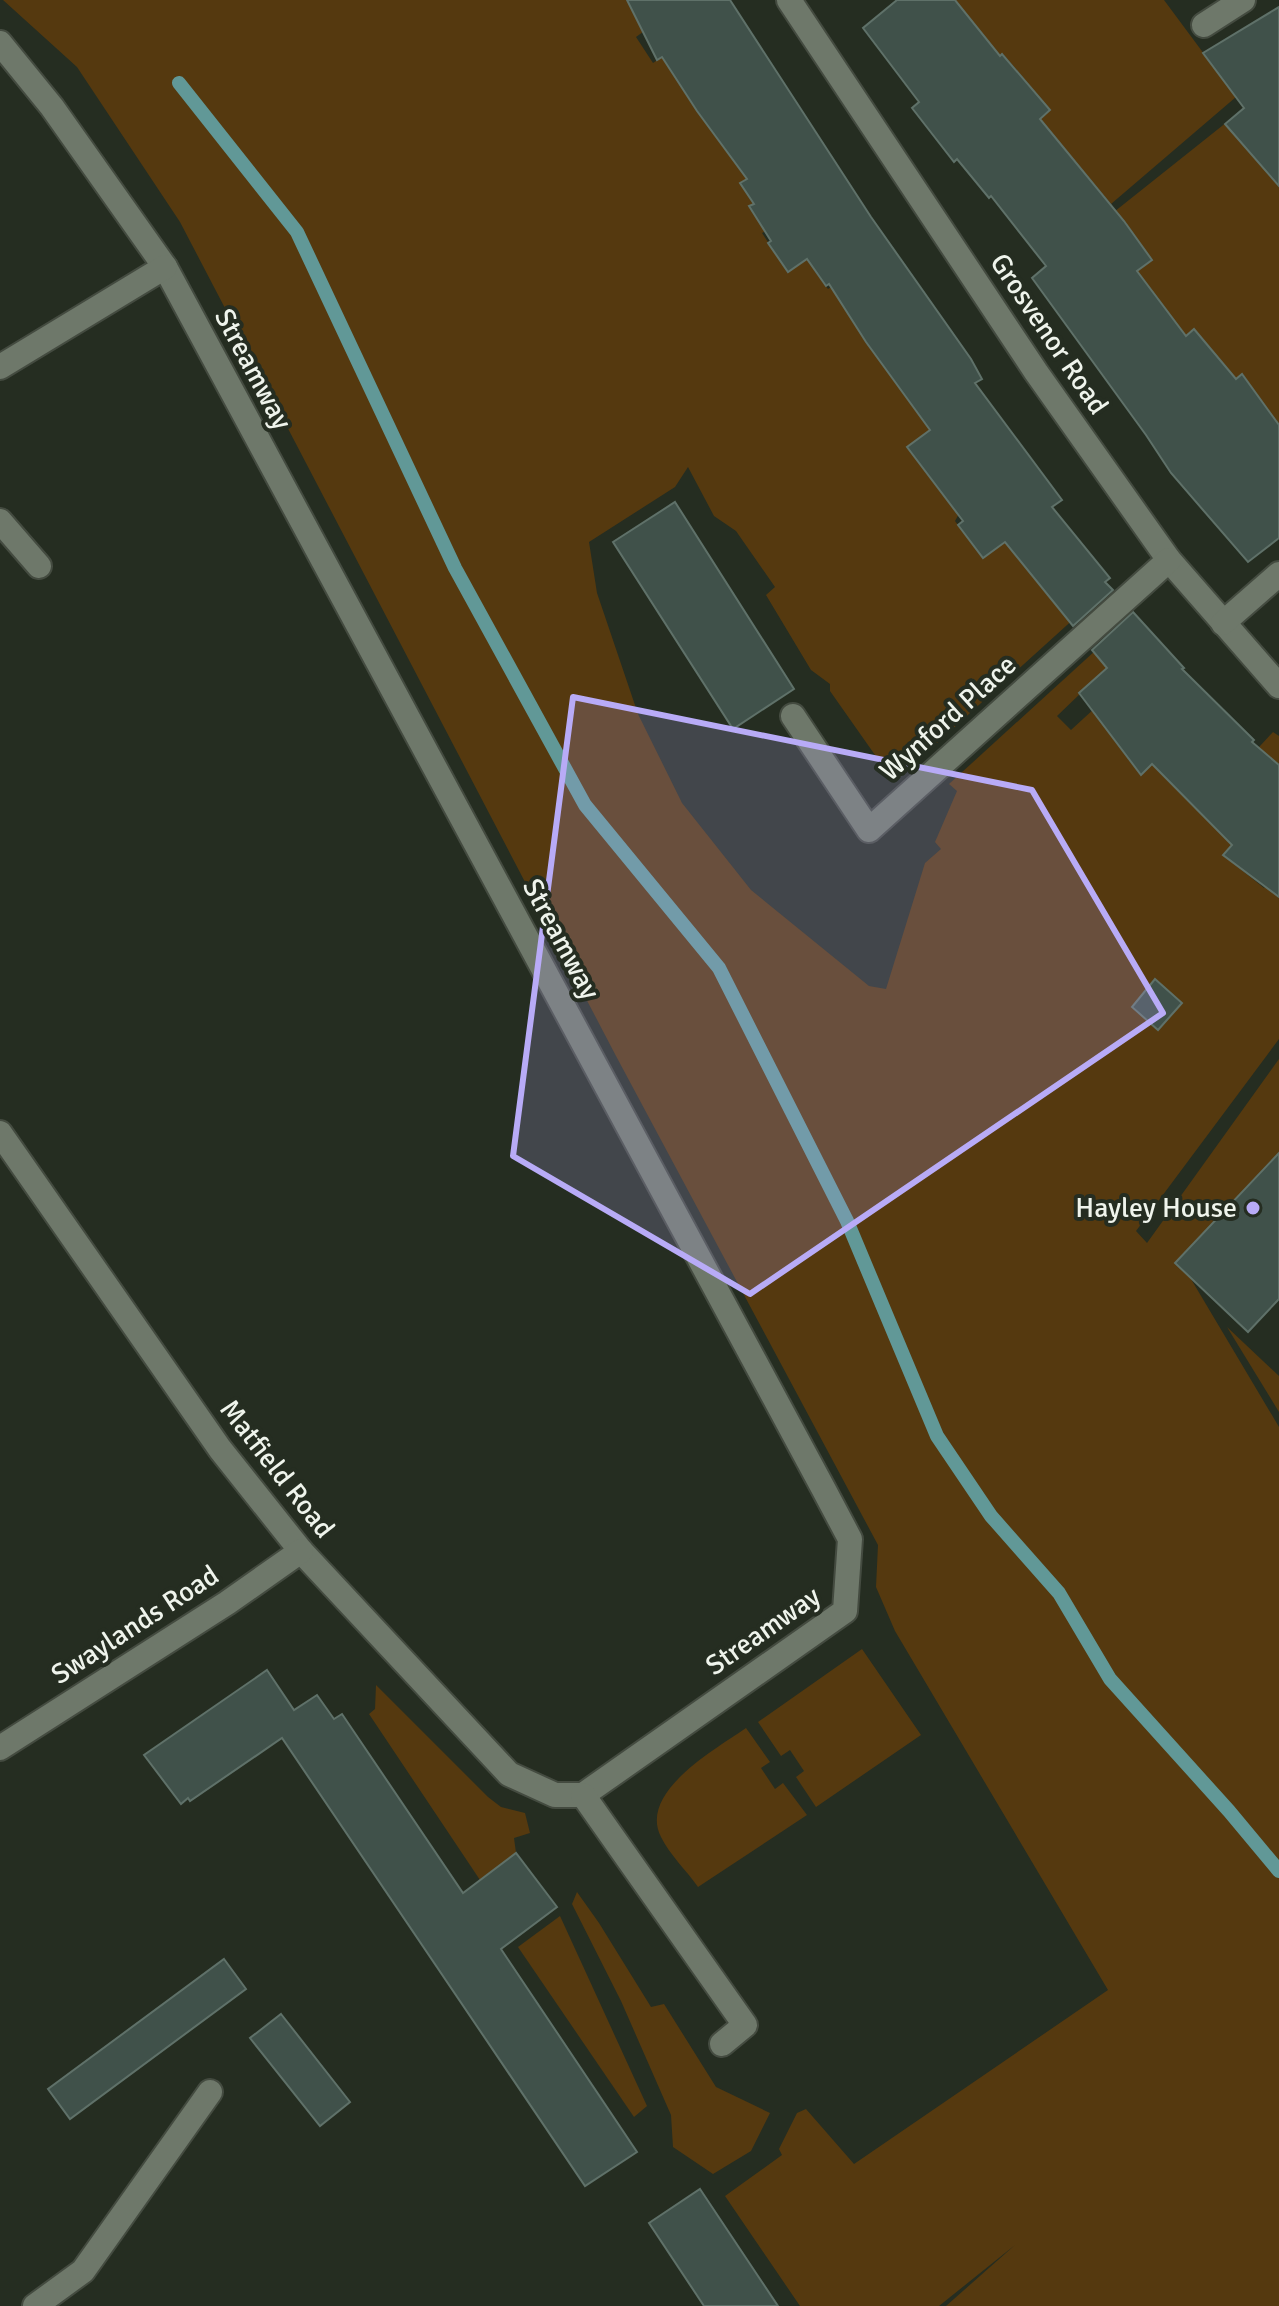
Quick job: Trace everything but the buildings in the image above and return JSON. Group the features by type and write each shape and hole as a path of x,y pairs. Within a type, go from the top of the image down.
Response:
{"street":[{"name":"Grosvenor Road","path":"789,0 1036,372 1169,560 1279,686"},
{"path":"1204,25 1243,0"},
{"name":"Streamway","path":"0,43 52,107 165,267 850,1539 845,1611 583,1795"},
{"path":"0,367 165,267"},
{"path":"0,521 39,566"},
{"name":"Wynford Place","path":"793,716 869,830 1169,560"},
{"path":"1223,623 1279,574"},
{"name":"Matfield Road","path":"0,1133 220,1449 301,1551 509,1774 555,1795 583,1795"},
{"name":"Swaylands Road","path":"0,1748 227,1603 301,1551"},
{"path":"583,1795 745,2025 722,2044"},
{"path":"35,2306 83,2271 210,2092"}],"highlighted area":[{"path":"573,697 1032,790 1163,1013 750,1294 513,1156"}],"shaded area":[{"path":"3,0 627,0 636,18 669,13 636,37 653,63 687,40 770,164 741,184 754,204 750,206 802,212 762,233 788,272 826,247 814,270 828,289 846,277 856,324 871,349 960,408 907,447 960,512 955,521 958,525 1005,542 1063,614 1093,591 1098,597 894,782 830,691 830,684 811,670 766,595 775,587 736,531 714,516 688,467 675,487 589,542 597,593 638,714 682,803 751,890 869,986 886,989 925,863 941,849 935,842 957,791 949,784 1096,650 1098,658 1107,668 1057,716 1071,730 1108,696 1163,721 1128,759 1141,775 1175,743 1225,784 1273,732 1279,736 1279,765 1254,818 1223,855 1264,888 1279,870 1279,1039 1136,1231 1147,1243 1279,1059 1279,1157 1185,1269 1279,1427 1279,2306 946,2306 1015,2245 939,2306 800,2306 725,2196 782,2155 779,2149 797,2113 806,2109 854,2164 1108,1990 895,1631 876,1587 878,1545 616,1056 180,222 77,67"},
{"path":"955,0 1164,0 1236,97 1111,204 1053,136 991,113 1026,81 1003,54 992,62"},
{"path":"1237,114 1279,162 1279,443 1244,399 1254,391 1243,374 1204,404 1206,344 1194,329 1165,354 1113,288 1152,260 1126,223 1080,239"},
{"path":"1227,1327 1279,1376 1279,1412"},
{"path":"862,1649 921,1735 816,1807 796,1777 804,1771 790,1750 781,1756 758,1722"},
{"path":"376,1685 488,1797 501,1807 525,1813 530,1833 514,1838 516,1853 480,1880 369,1714 375,1709"},
{"path":"746,1728 770,1762 761,1768 775,1789 783,1783 807,1815 698,1887 661,1837 657,1820 660,1804 684,1774"},
{"path":"577,1892 651,2007 664,2004 716,2087 770,2113 751,2151 713,2174 673,2147 671,2115 621,2001 572,1904"},
{"path":"560,1916 647,2106 634,2117 518,1947"}],"waterway":[{"path":"179,83 297,232 455,568 585,805 719,968 847,1221 937,1436 991,1516 1059,1593 1110,1679 1279,1871"}],"place":[{"name":"Hayley House","path":"1253,1208"}]}
